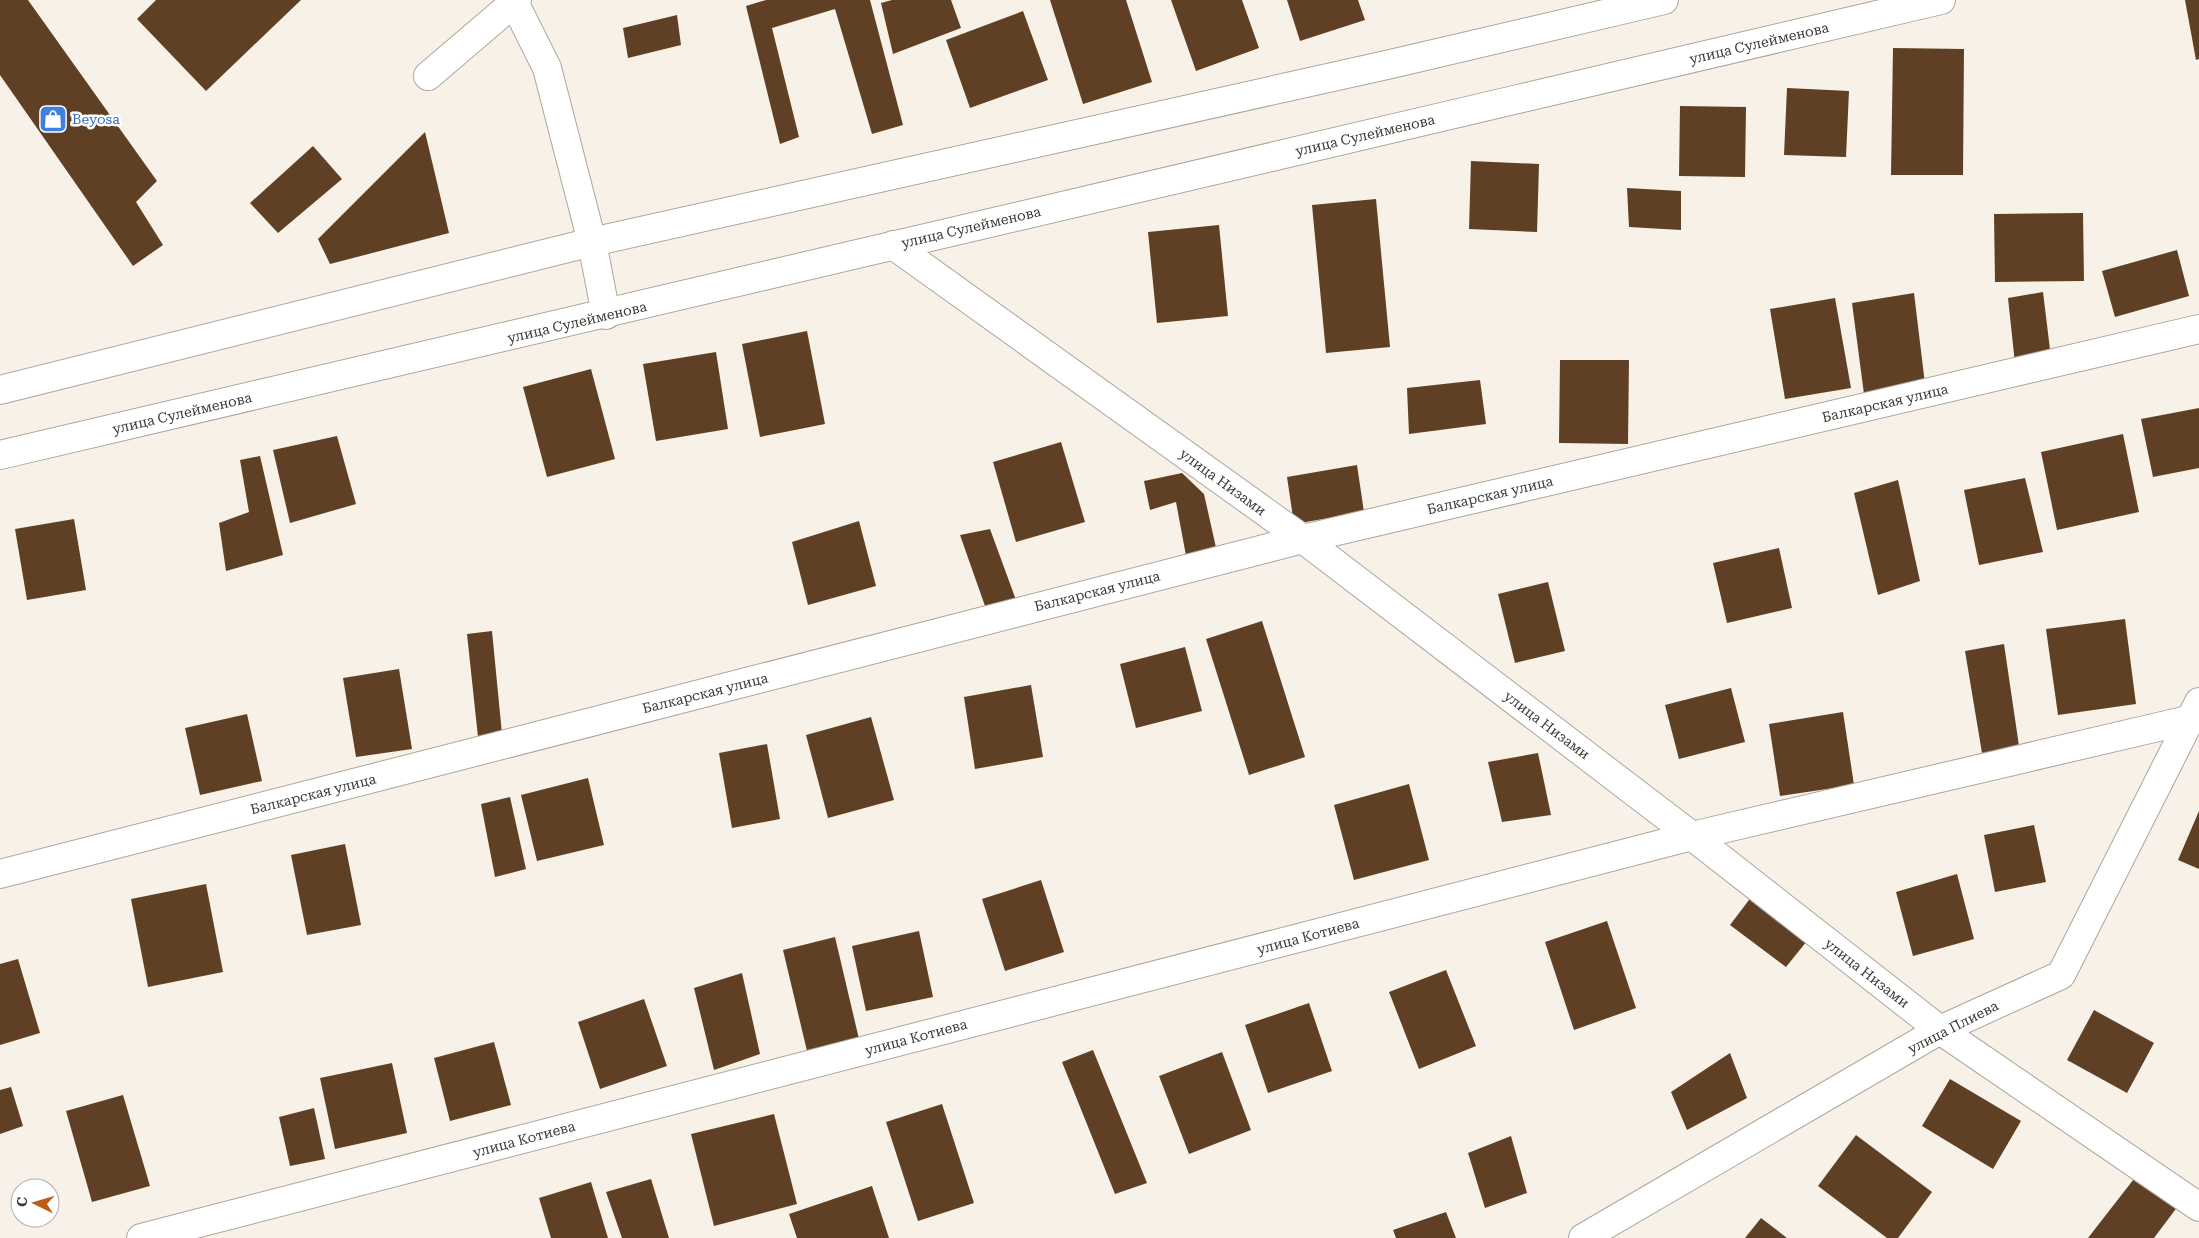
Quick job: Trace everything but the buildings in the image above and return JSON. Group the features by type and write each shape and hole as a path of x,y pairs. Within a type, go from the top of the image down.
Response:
{"street":[{"path":"0,390 592,242 1381,66 1664,0"},
{"name":"улица Сулейменова","path":"0,455 606,315 893,245 1941,0"},
{"path":"428,76 516,2 547,68 592,242 606,315"},
{"name":"улица Низами","path":"893,245 1303,539 1692,836 1940,1030 2199,1207"},
{"name":"Балкарская улица","path":"0,874 1303,539 2199,329"},
{"name":"улица Котиева","path":"140,1238 1692,836 2194,711"},
{"name":"улица Плиева","path":"1583,1238 1940,1030 2061,975 2194,711"}],"place":[{"name":"Beyosa","path":"53,119"}]}
